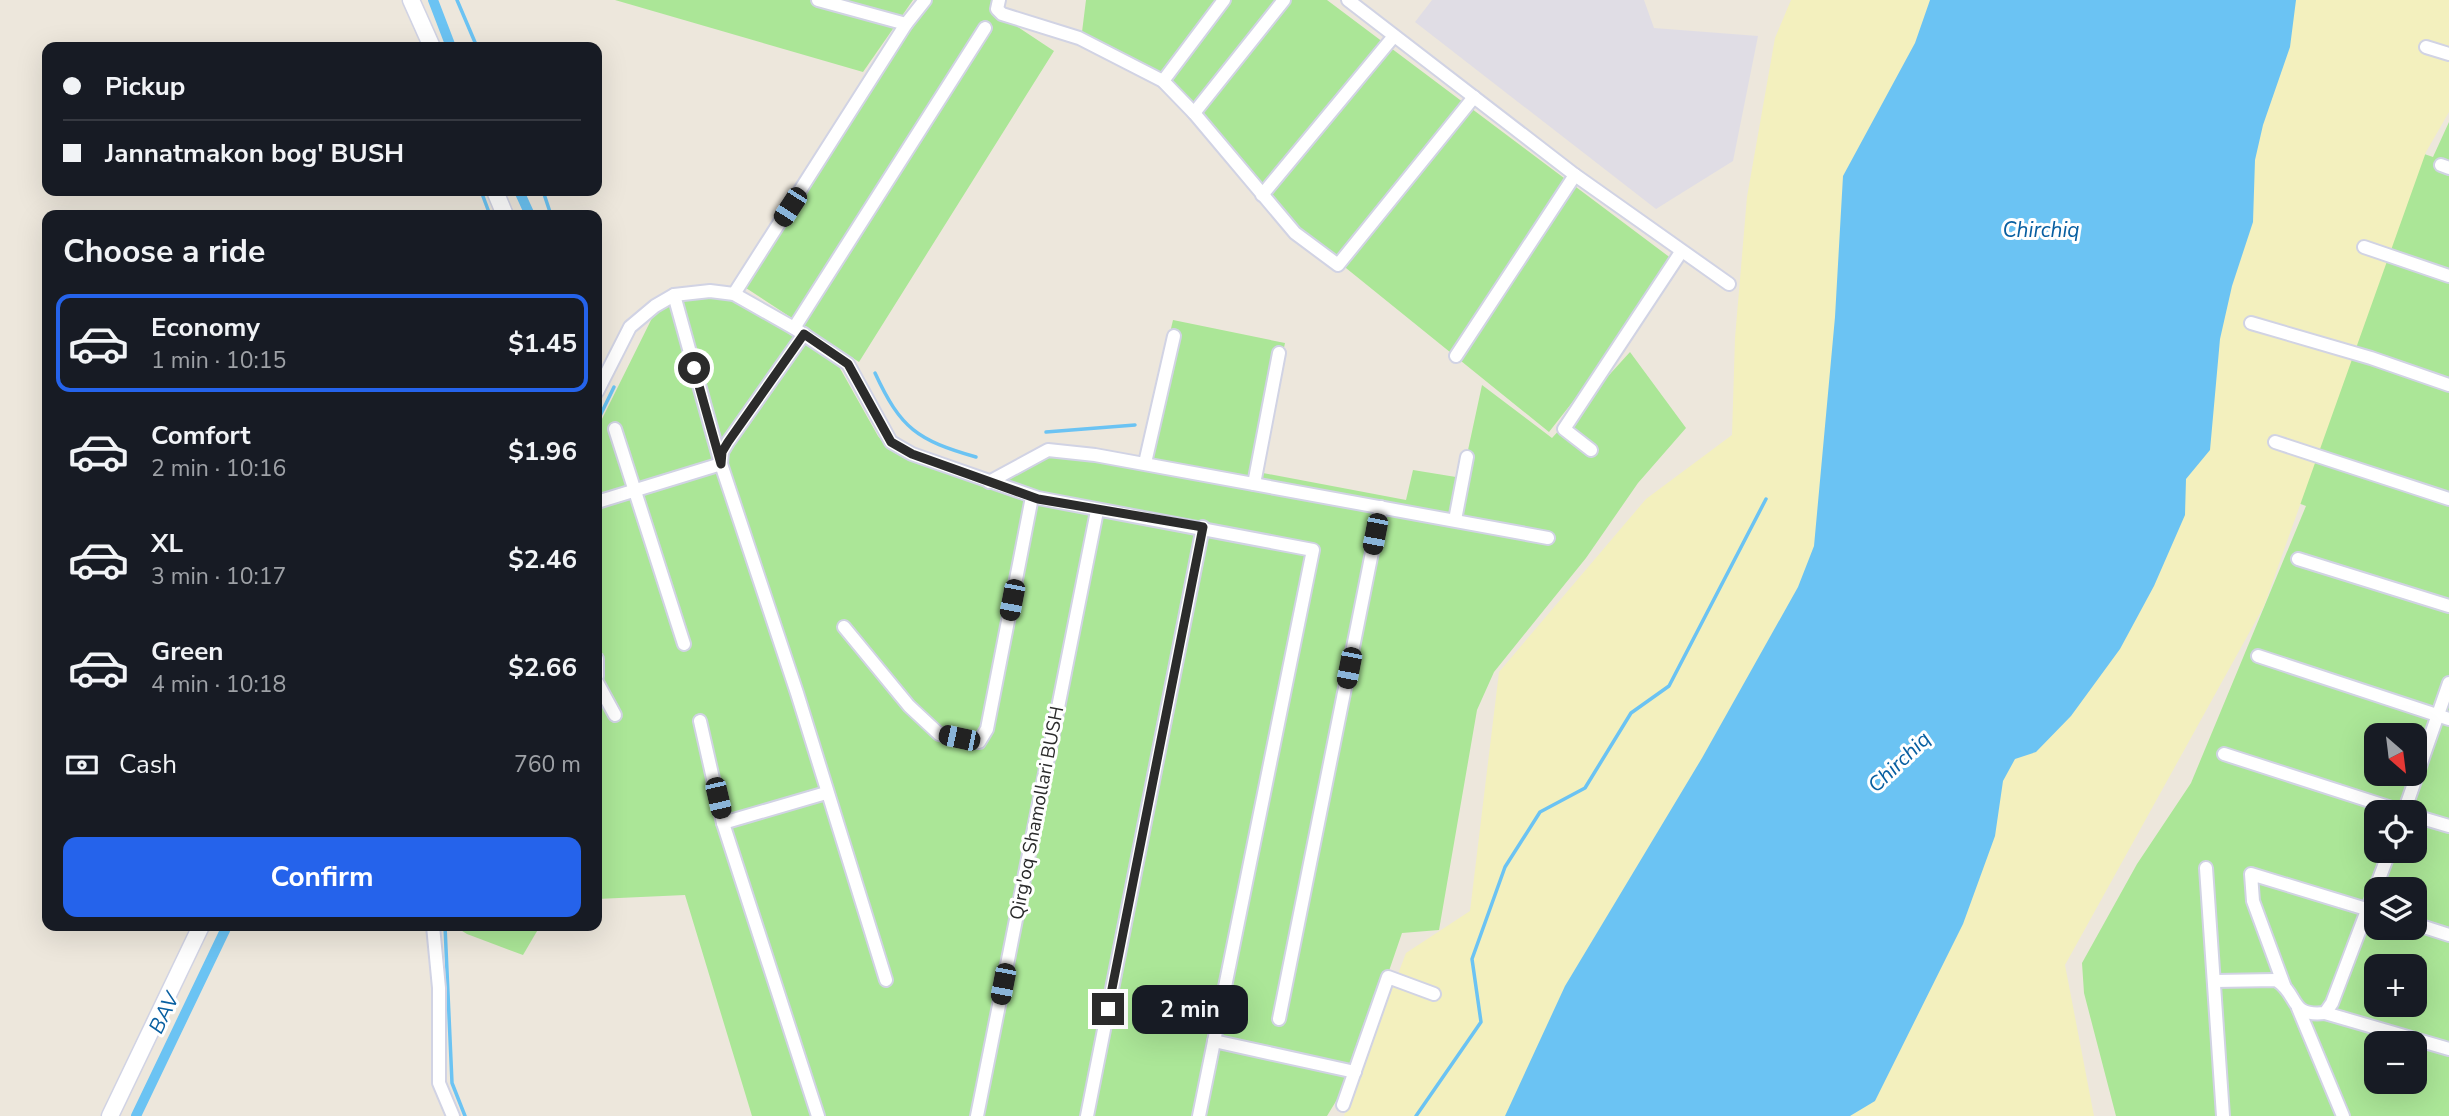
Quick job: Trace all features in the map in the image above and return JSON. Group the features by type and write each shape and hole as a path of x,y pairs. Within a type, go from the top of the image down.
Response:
{"street":[{"path":"411,0 430,42"},
{"path":"817,0 906,24"},
{"path":"734,294 906,24 925,0"},
{"path":"999,0 997,9 1002,14 1079,38 1163,81 1195,113 1295,233 1338,265 1474,97"},
{"path":"1163,81 1224,0"},
{"path":"1195,113 1284,0"},
{"path":"1348,0 1575,175 1730,284"},
{"path":"721,464 722,452 728,442 985,28"},
{"path":"1262,195 1394,36"},
{"path":"2426,47 2449,54"},
{"path":"1455,356 1575,175"},
{"path":"2364,247 2449,276"},
{"path":"1591,450 1564,429 1681,252"},
{"path":"602,382 630,327 655,306 674,295 710,291 734,294 799,331 848,364 891,442 912,454 1032,497 1097,511 1203,527 1313,550 1199,1116"},
{"path":"674,295 721,464 797,693 886,980"},
{"path":"2251,323 2371,358 2449,385"},
{"path":"1145,463 1174,336"},
{"path":"1254,484 1279,352"},
{"path":"615,429 684,644"},
{"path":"2275,442 2449,499"},
{"path":"989,482 1048,450 1145,463 1548,538"},
{"path":"1455,520 1467,457"},
{"path":"602,500 721,464"},
{"path":"844,627 909,706 939,734 979,742 987,729 1032,497"},
{"path":"1279,1019 1381,507"},
{"name":"Qirg'oq Shamollari BUSH","path":"978,1116 1097,511"},
{"path":"1087,1116 1203,527"},
{"path":"2298,559 2449,606"},
{"path":"2258,656 2443,718"},
{"path":"2224,754 2404,812 2443,718 2449,683"},
{"path":"602,691 615,715"},
{"path":"700,721 723,823 818,1116"},
{"path":"723,823 826,793"},
{"path":"2427,820 2449,827"},
{"path":"2206,868 2223,1116"},
{"path":"2343,1116 2298,1008 2284,985 2253,901 2251,874 2364,909"},
{"path":"2427,928 2449,935"},
{"path":"2325,1013 2332,1003 2364,929"},
{"path":"110,1116 199,931"},
{"path":"433,931 439,988 439,1083 453,1116"},
{"path":"1343,1105 1388,976 1434,994"},
{"path":"2215,981 2276,980 2284,985"},
{"path":"2298,1008 2307,1014 2325,1013 2449,1049"},
{"path":"1214,1041 1355,1072"}],"shaded area":[{"path":"1432,0 1644,0 1654,28 1758,36 1733,161 1656,209 1415,22"}],"green space":[{"path":"615,0 913,0 863,72"},
{"path":"930,0 1003,0 997,13 1054,51 859,362 746,288 917,16"},
{"path":"1086,0 1327,0 1680,265 1549,432 1263,201 1166,85 1081,40"},
{"path":"2449,122 2449,1116 2116,1116 2084,993 2082,963 2137,864 2191,783 2306,506 2285,498 2378,138 2433,157"},
{"path":"713,296 729,297 744,303 837,363 878,436 887,447 916,463 990,481 1047,453 1140,461 1173,320 1285,343 1258,472 1406,500 1413,470 1462,478 1482,385 1552,438 1630,352 1686,428 1638,483 1586,558 1494,672 1477,710 1439,930 1402,933 1355,1070 1327,1116 752,1116 685,895 602,899 602,419 656,310 679,299"},
{"path":"462,931 537,931 523,955"}],"sand":[{"path":"1791,0 2449,0 2449,112 2426,152 2264,606 2065,965 2094,1116 1344,1116 1406,953 1470,911 1499,672 1646,499 1732,435 1735,338 1747,197 1775,38"}],"water":[{"name":"Chirchiq","path":"1930,0 2296,0 2290,47 2263,125 2255,160 2253,222 2232,286 2220,339 2210,450 2186,479 2185,515 2154,586 2120,649 2071,716 2036,752 2015,759 2003,781 1995,836 1963,924 1875,1101 1850,1116 1505,1116 1565,986 1702,758 1798,587 1814,546 1835,317 1843,176 1915,43"}],"waterway":[{"name":"BAV","path":"433,0 449,42"},
{"path":"457,0 475,42"},
{"path":"483,196 488,210"},
{"name":"BAV","path":"521,196 528,210"},
{"path":"545,196 549,210"},
{"path":"875,373 893,407 913,430 939,445 976,457"},
{"path":"602,412 614,387"},
{"path":"1046,432 1135,425"},
{"path":"1416,1116 1481,1022 1472,959 1505,867 1540,812 1585,788 1631,713 1669,686 1766,499"},
{"name":"BAV","path":"136,1116 225,931"},
{"path":"445,931 452,1083 465,1116"}],"route":[{"path":"694,368 721,464 722,452 728,442 804,334 848,364 881,426 891,442 900,449 1038,499 1203,527 1108,1009"}]}
